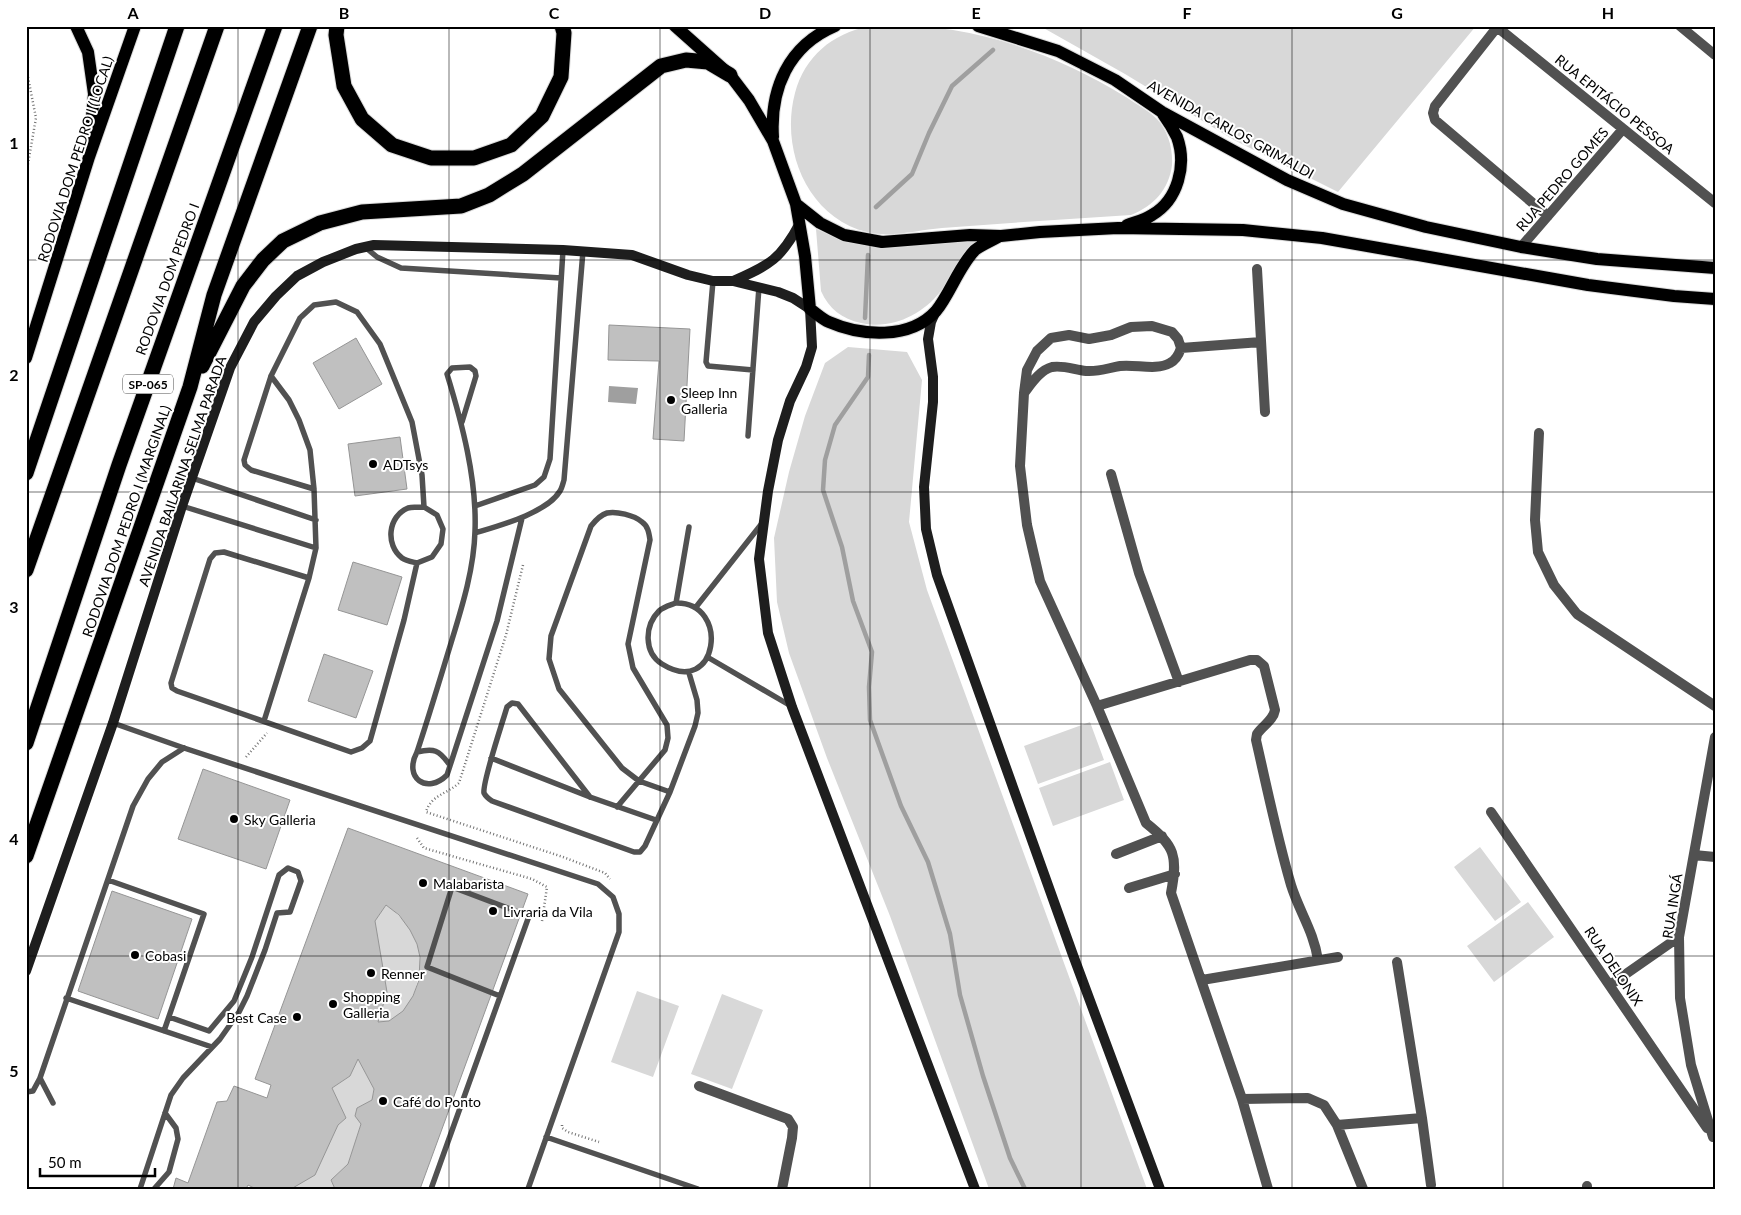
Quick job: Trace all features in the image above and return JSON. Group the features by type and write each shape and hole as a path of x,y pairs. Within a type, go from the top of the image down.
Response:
{"highway":[{"path":"26,473 177,26"},
{"path":"26,570 217,26"},
{"name":"RODOVIA DOM PEDRO I","path":"26,743 119,465 275,26"},
{"name":"RODOVIA DOM PEDRO I (MARGINAL)","path":"26,856 190,387 214,295 310,26"},
{"path":"337,26 336,35 344,86 362,119 392,145 431,158 474,158 511,146 542,116 561,77 564,33 562,26"},
{"path":"190,387 243,286 263,260 283,241 320,223 362,212 461,206 489,195 524,174 661,66 686,60 708,62 730,75"}],"main road":[{"path":"76,26 88,52 94,94 89,157"},
{"name":"RODOVIA DOM PEDRO I (LOCAL)","path":"26,358 89,157 135,26"},
{"path":"675,26 730,75 749,100 773,142 796,204 806,256 810,309 827,321 848,329 870,333 888,333 925,321 936,310 976,250 1000,236"},
{"path":"773,142 772,116 774,100 785,69 796,54 813,39 835,26"},
{"name":"AVENIDA CARLOS GRIMALDI","path":"978,26 1058,51 1115,80 1162,112 1287,180 1343,204 1426,227 1521,247 1597,259 1715,268"},
{"path":"1118,228 1150,217 1165,204 1176,187 1181,168 1179,147 1174,133 1162,112"},
{"path":"796,204 820,223 844,236 882,242 970,235 1000,236 1118,228 1243,230 1322,238 1588,285 1674,296 1715,299"}],"street":[{"path":"1680,26 1715,55"},
{"path":"1498,27 1435,106 1433,113 1435,120 1548,216"},
{"name":"RUA EPITÁCIO PESSOA","path":"1498,27 1715,203"},
{"name":"RUA PEDRO GOMES","path":"1521,247 1624,129"},
{"name":"AVENIDA BAILARINA SELMA PARADA","path":"733,281 762,269 780,255 800,223"},
{"name":"AVENIDA BAILARINA SELMA PARADA","path":"26,972 113,723 182,506 230,368 254,322 276,296 297,276 323,262 356,249 383,245 584,251 632,255 688,275 713,281 733,281 759,287 786,295 810,309"},
{"path":"1257,269 1265,412"},
{"path":"810,309 812,347 806,367 790,401 778,440 758,558 768,633 792,707 975,1189"},
{"path":"936,310 931,322 928,339 934,402 924,487 926,529 936,575 1073,955 1160,1189"},
{"path":"1024,393 1036,378 1050,367 1065,367 1085,371 1103,371 1119,366 1155,367 1169,364 1177,357 1181,348 1178,339 1172,332 1152,326 1131,327 1111,335 1089,339 1069,335 1051,338 1037,351 1027,370 1024,393 1020,466 1027,525 1040,580 1097,706 1146,823 1162,836 1173,853 1175,874 1171,893 1242,1099 1268,1189"},
{"path":"1181,348 1261,342"},
{"path":"1539,434 1535,520 1537,544 1538,552 1554,585 1577,614 1715,706"},
{"path":"1111,474 1139,573 1180,682"},
{"path":"1097,706 1250,660 1257,660 1264,666 1275,710 1274,716 1257,734 1256,740 1283,858 1295,896 1314,939 1318,960"},
{"name":"RUA INGÁ","path":"1714,1138 1691,1065 1680,998 1679,937 1715,737"},
{"name":"RUA DELONIX","path":"1491,812 1714,1138"},
{"path":"1116,854 1162,836"},
{"path":"1694,855 1715,857"},
{"path":"1129,888 1175,874"},
{"path":"1610,985 1679,937"},
{"path":"1202,980 1338,956"},
{"path":"1397,962 1431,1185"},
{"path":"699,1086 788,1119 793,1127 782,1189"},
{"path":"1242,1099 1308,1098 1324,1105 1337,1125 1363,1189"},
{"path":"1337,1125 1422,1118"}],"lane":[{"path":"365,247 377,258 401,268 561,278"},
{"path":"475,506 535,485 544,477 550,459 563,250"},
{"path":"475,533 522,518 550,502 560,492 564,480 584,251"},
{"path":"713,281 707,354 708,366 753,370"},
{"path":"748,436 759,287"},
{"path":"314,489 251,470 245,465 244,460 270,376 300,318 314,305 336,302 357,312 380,344 412,422 422,475 424,507"},
{"path":"462,422 476,376 475,371 470,367 452,368 447,374 462,422 475,506 475,533 470,569 460,611 417,752 412,762 413,772 420,781 430,785 440,782 447,774 497,621 522,518"},
{"path":"264,721 309,578 316,548 316,520 310,450 289,400 270,376"},
{"path":"192,478 316,520"},
{"path":"182,506 316,548"},
{"path":"424,507 437,515 443,529 442,537 441,544 432,556 417,563 402,558 392,547 390,531 396,517 409,508 424,507"},
{"path":"618,807 639,781 665,750 668,738 667,725 633,668 628,644 650,540 648,529 642,521 625,514 607,513 599,517 591,526 551,636 549,659 559,689 622,768 639,781 670,792"},
{"path":"696,607 764,521"},
{"path":"676,603 689,527"},
{"path":"309,578 224,552 215,553 210,559 171,683 172,688 351,752 362,748 370,741 404,620 417,563"},
{"path":"676,603 687,603 696,607 706,617 711,630 712,644 709,658 698,669 689,673 672,670 656,660 648,644 649,626 659,611 676,603"},
{"path":"709,658 792,707"},
{"path":"590,797 518,704 512,703 507,707 491,758 484,791 486,797 492,801 634,852 640,852 645,846 670,792 695,726 698,713 697,700 689,673"},
{"path":"113,723 598,884 614,897 619,914 619,932 528,1189"},
{"path":"26,1092 33,1091 40,1078 133,806 148,779 162,762 184,748"},
{"path":"417,752 430,749 442,754 449,764"},
{"path":"491,758 590,797 656,820"},
{"path":"140,1189 171,1096 182,1078 212,1047 239,1012 247,996 277,913 290,912 300,881 298,872 288,868 279,875 252,957 234,1001 209,1030 169,1017"},
{"path":"108,880 204,914 164,1031"},
{"path":"432,1189 529,916 452,887 427,967 500,996"},
{"path":"66,998 212,1047"},
{"path":"40,1078 53,1103"},
{"path":"154,1189 169,1172 178,1139 176,1128 165,1113"},
{"path":"546,1137 698,1189"}],"path":[{"path":"26,66 36,118 26,175"},
{"path":"238,765 274,726"},
{"path":"426,812 459,822"},
{"path":"417,838 424,848 532,879 546,887 542,921"}],"shaded area":[{"path":"869,26 932,27 976,34 1043,55 1085,74 1126,97 1157,119 1164,129 1171,146 1172,165 1168,182 1153,202 1131,215 942,228 895,234 876,234 846,224 828,212 814,196 803,178 795,158 791,136 791,114 795,93 800,80 813,58 832,41"},
{"path":"1040,26 1476,26 1338,192 1234,140 1125,74"},
{"path":"816,229 839,239 869,246 886,247 975,241 940,292 924,308 905,319 872,325 842,316 832,308 824,297 821,291"},
{"path":"848,347 907,352 922,380 909,522 927,590 1147,1189 989,1189 890,916 827,758 789,653 777,602 774,538 789,472 805,416 825,363"},
{"path":"609,386 638,388 636,404 608,402"},
{"path":"1090,722 1104,760 1038,784 1024,746"},
{"path":"1110,762 1124,800 1053,826 1039,788"},
{"path":"1480,847 1521,902 1495,921 1454,867"},
{"path":"1528,902 1554,937 1494,982 1467,946"},
{"path":"386,905 400,917 412,932 417,944 420,964 416,988 405,1009 389,1021 378,1022 375,921"},
{"path":"637,991 679,1006 653,1077 611,1062"},
{"path":"722,994 763,1010 732,1089 691,1074"},
{"path":"358,1059 374,1089 372,1100 357,1108 361,1124 348,1164 331,1180 335,1189 291,1189 338,1125 346,1118 332,1088 350,1076"}],"building":[{"name":"Sleep Inn Galleria","path":"609,325 690,329 684,441 653,439 659,361 608,360"},
{"path":"356,338 382,384 339,409 313,363"},
{"path":"400,437 407,489 355,496 348,444"},
{"path":"353,562 402,577 387,625 338,610"},
{"path":"324,654 373,671 356,718 308,701"},
{"name":"Sky Galleria","path":"203,769 290,800 266,869 178,839"},
{"name":"Shopping Galleria","path":"348,828 528,894 420,1189 335,1189 331,1180 348,1164 361,1124 355,1116 357,1108 372,1100 374,1089 358,1059 350,1076 332,1088 346,1118 338,1125 315,1175 291,1189 256,1189 248,1185 246,1189 173,1189 176,1178 188,1183 217,1102 227,1101 234,1086 267,1098 271,1085 255,1079","holes":["386,905 399,915 417,944 420,957 419,980 413,996 403,1011 389,1021 378,1022 387,992 375,921"]},
{"name":"Cobasi","path":"112,891 192,919 158,1019 78,991"}],"waterway":[{"path":"876,207 912,174 952,86 993,50"},
{"path":"865,318 868,255"},
{"path":"869,355 868,377 835,425 825,460 823,490 842,547 853,601 872,652 869,687 870,720 901,806 928,862 950,934 960,995 983,1076 1010,1158 1025,1189"}],"place":[{"name":"Sleep Inn Galleria","path":"671,400"},
{"name":"ADTsys","path":"373,464"},
{"name":"Sky Galleria","path":"234,819"},
{"name":"Malabarista","path":"423,883"},
{"name":"Livraria da Vila","path":"493,911"},
{"name":"Cobasi","path":"135,955"},
{"name":"Renner","path":"371,973"},
{"name":"Shopping Galleria","path":"333,1004"},
{"name":"Best Case","path":"297,1017"},
{"name":"Café do Ponto","path":"383,1101"}]}
